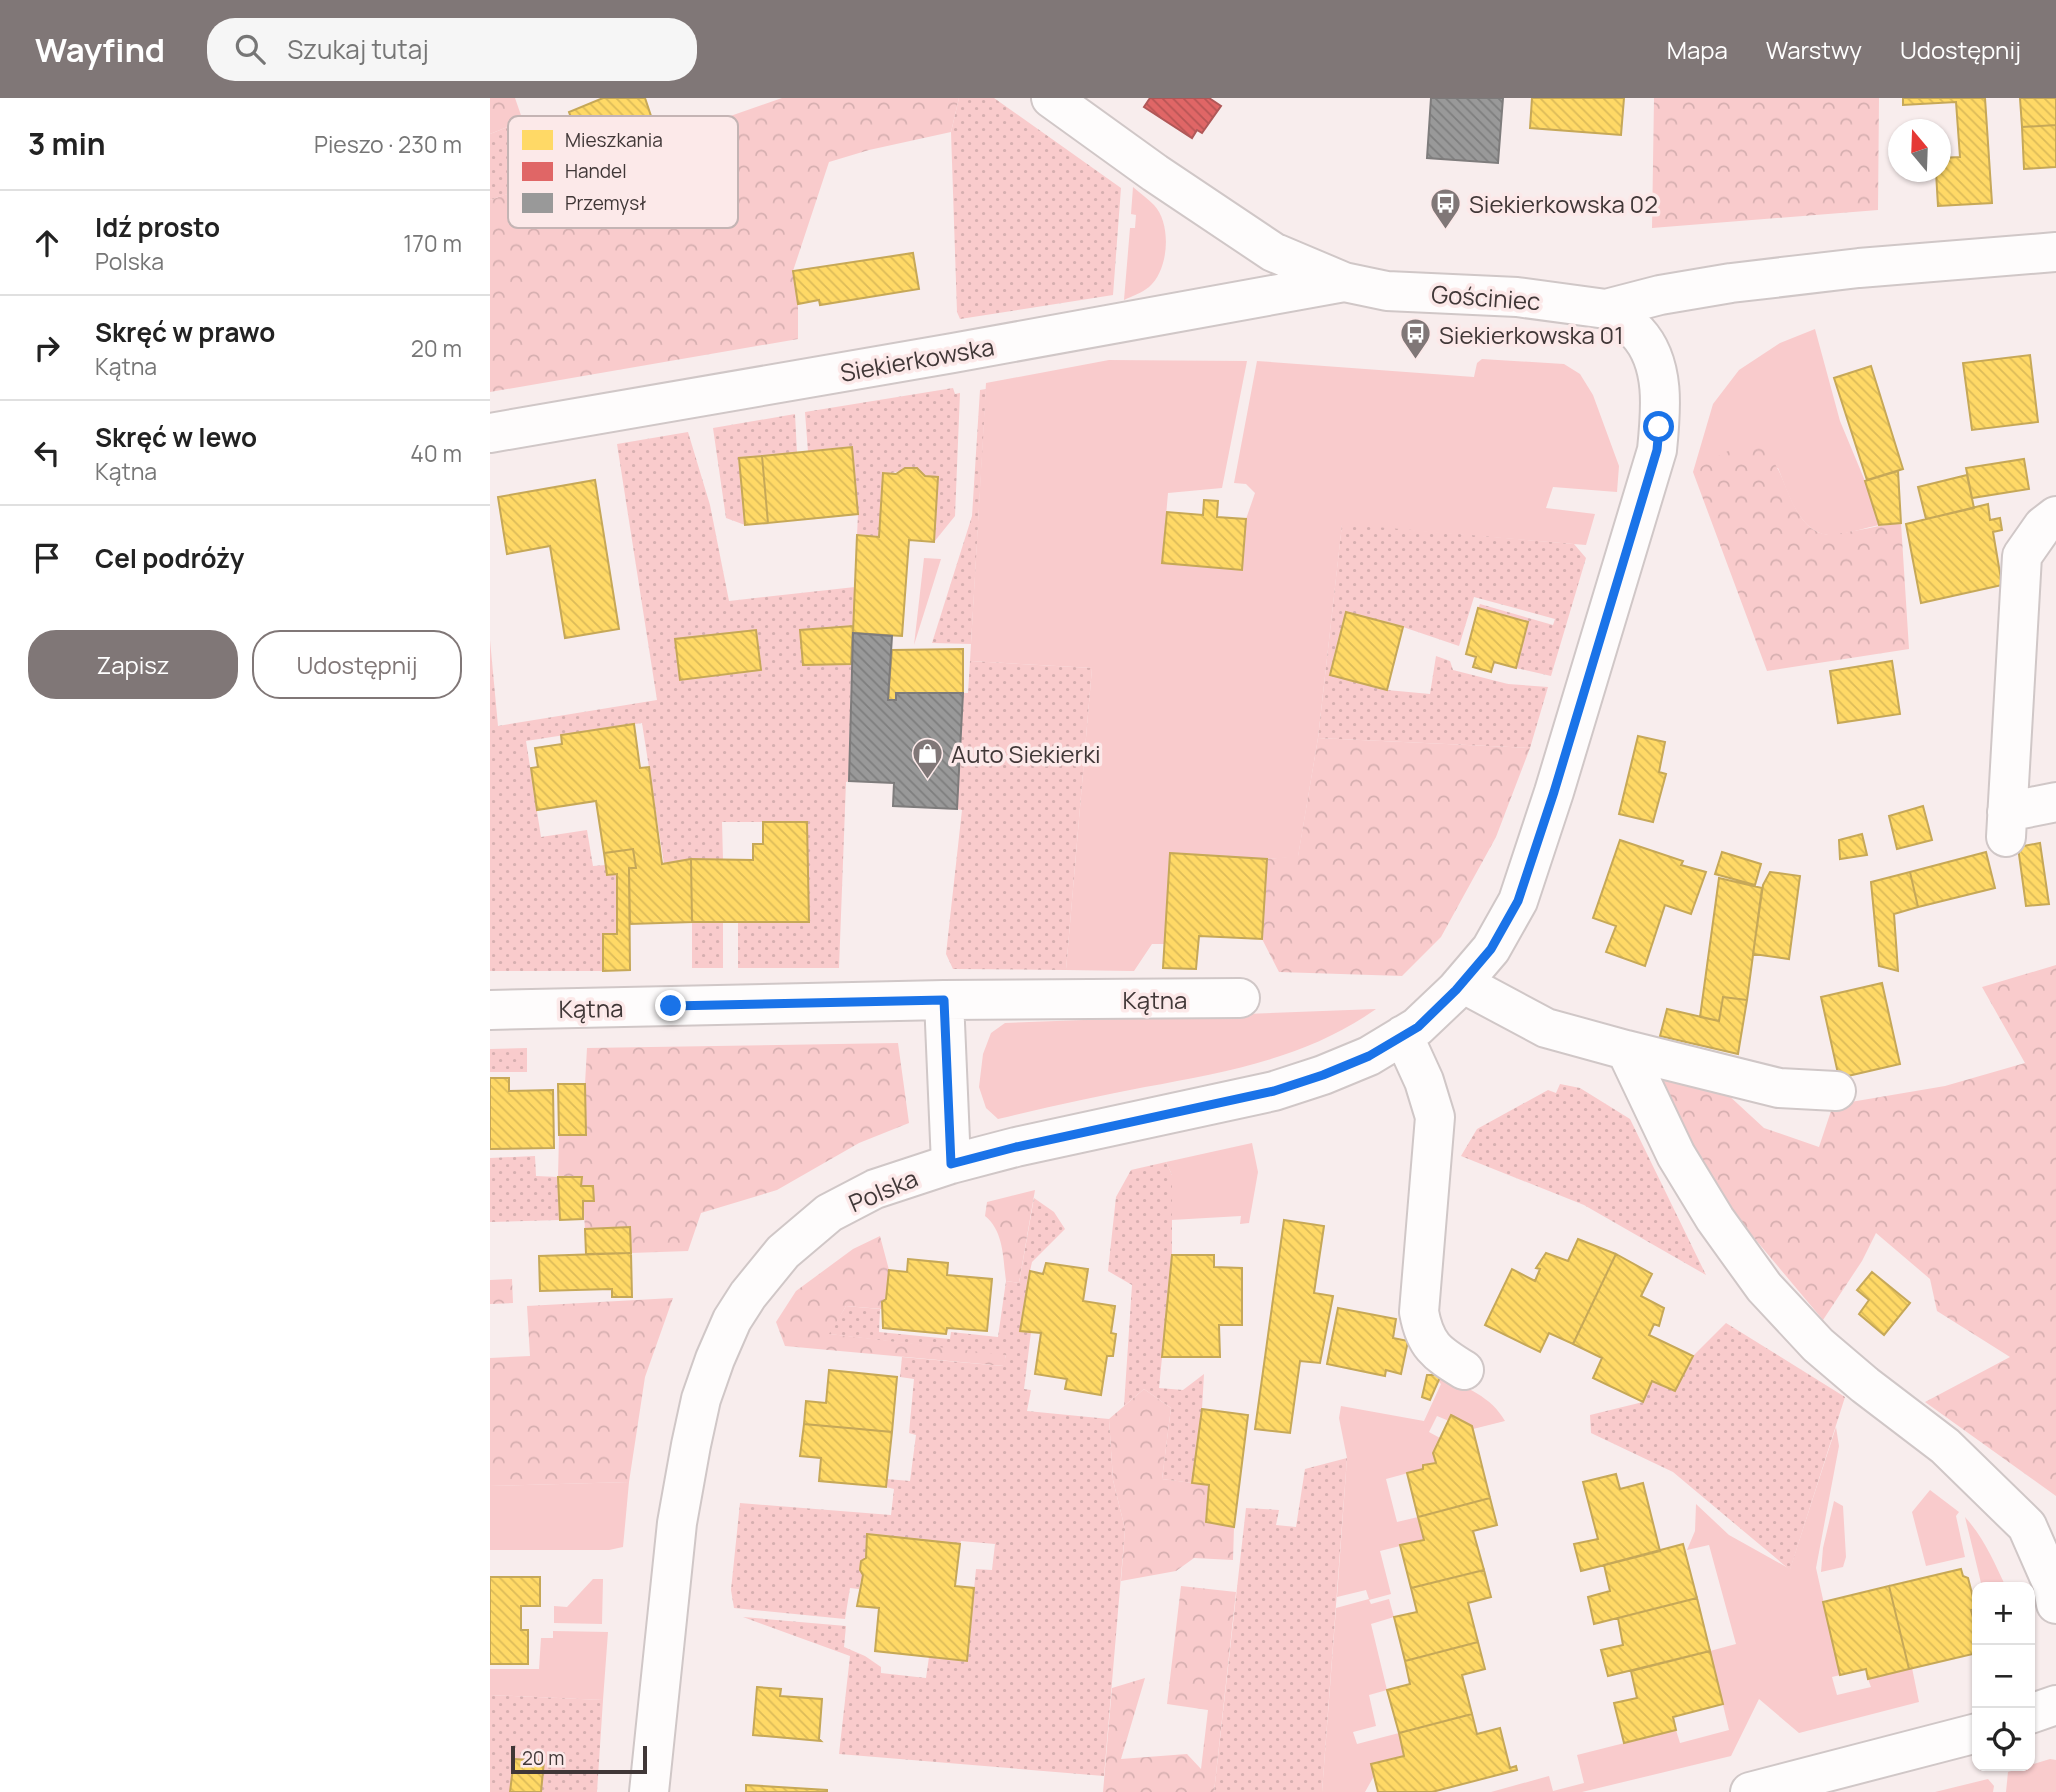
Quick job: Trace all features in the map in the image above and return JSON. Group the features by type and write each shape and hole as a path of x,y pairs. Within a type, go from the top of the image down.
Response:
{"street":[{"name":"Gościniec","path":"1051,98 1155,173 1273,252 1344,282 1387,291 1517,297 1606,309 1660,295 1731,283 1859,268 2056,252"},
{"name":"Siekierkowska","path":"490,433 1344,282"},
{"name":"Polska","path":"649,1792 677,1523 701,1399 732,1320 748,1295 783,1252 829,1213 875,1189 951,1164 1016,1147 1274,1091 1369,1056 1418,1027 1462,984 1491,949 1518,901 1554,792 1657,450 1660,396 1654,360 1637,332 1606,309"},
{"path":"2056,516 2043,526 2022,556 2006,825 2056,802"},
{"path":"1462,984 1546,1028 1779,1088 1836,1091"},
{"name":"Kątna","path":"490,1010 944,1000 1240,998"},
{"path":"944,1000 951,1164"},
{"path":"1403,1035 1424,1081 1435,1116 1419,1311 1422,1330 1439,1355 1464,1370"},
{"path":"1626,1050 1676,1155 1715,1219 1765,1287 1818,1345 1945,1446 2027,1526 2048,1574 2056,1604"},
{"path":"2035,1712 2056,1705"},
{"path":"1750,1792 1972,1734"}],"green space":[{"path":"490,98 515,98 521,116 508,116 508,127 490,134"},
{"path":"782,98 959,98 951,132 869,150 829,162 793,271 798,304 798,339 490,392 490,200 508,194 508,228 738,228 738,116 730,116"},
{"path":"959,98 994,98 1121,188 1113,295 960,319 957,312 951,132"},
{"path":"1654,98 1879,98 1878,210 1652,228"},
{"path":"508,127 508,194 490,200 490,134"},
{"path":"1133,187 1160,213 1164,223 1166,247 1156,279 1146,289 1124,300 1130,228 1135,228 1136,215 1131,214"},
{"path":"1815,329 1840,421 1865,481 1879,525 1835,535 1823,534 1804,521 1791,501 1778,468 1693,472 1713,404 1739,370 1780,343"},
{"path":"1482,359 1564,364 1580,374 1593,395 1619,466 1617,492 1553,487 1546,508 1595,514 1586,545 1342,525 1318,738 1298,857 1267,859 1170,854 1165,944 1152,944 1134,971 1066,970 1092,668 970,661 986,383 1109,360 1247,361 1222,488 1168,493 1162,562 1242,570 1246,519 1255,493 1246,484 1234,483 1257,361 1474,377 1477,363"},
{"path":"953,388 955,394 960,393 955,516 934,542 938,477 925,476 917,468 908,469 883,474 879,537 857,535 858,514 852,448 808,452 805,412"},
{"path":"986,389 971,644 932,643 972,516 980,390"},
{"path":"795,414 797,453 739,458 745,525 726,518 713,428"},
{"path":"688,432 710,505 729,601 855,587 853,626 800,630 803,665 851,664 849,781 846,782 839,968 738,968 738,922 809,921 807,822 722,822 723,860 664,864 642,723 526,741 541,837 587,830 593,866 606,865 607,875 617,874 617,934 603,934 603,971 490,971 490,640 498,726 657,700 617,444","holes":["756,630 760,670 676,639"]},
{"path":"1747,444 1764,448 1779,471 1798,513 1814,530 1824,534 1836,534 1901,523 1909,649 1767,671 1693,472 1723,453"},
{"path":"1342,524 1574,544 1586,558 1551,676 1516,668 1528,622 1478,608 1480,604 1553,625 1555,619 1474,597 1459,646 1403,627 1346,613 1330,675 1387,690 1430,694 1436,656 1450,661 1453,670 1508,684 1548,687 1530,748 1318,738"},
{"path":"924,558 941,559 914,645"},
{"path":"970,661 1092,668 1066,970 953,969 946,954 962,810 957,809 963,693 968,693"},
{"path":"1318,738 1530,748 1496,837 1441,937 1402,976 1279,972 1262,939 1267,859 1298,856"},
{"path":"692,922 723,922 723,968 692,968"},
{"path":"2056,965 2056,1496 1925,1402 2010,1357 1937,1311 1930,1279 1876,1233 1862,1261 1823,1320 1713,1189 1654,1076 1726,1093 1764,1128 1819,1147 1833,1105 1945,1086 2025,1063 1982,987"},
{"path":"1376,1009 1322,1040 1265,1061 998,1119 986,1108 979,1087 983,1054 991,1033 1005,1023"},
{"path":"898,1043 909,1123 859,1143 777,1190 701,1213 688,1251 631,1253 630,1227 585,1229 583,1201 593,1201 593,1186 581,1186 581,1177 558,1177 559,1135 586,1134 587,1048"},
{"path":"527,1048 527,1072 490,1072 490,1049"},
{"path":"1560,1084 1580,1088 1630,1119 1706,1275 1584,1205 1461,1156 1477,1129 1548,1090 1556,1093"},
{"path":"1252,1143 1258,1172 1249,1223 1240,1224 1241,1216 1171,1220 1172,1175 1166,1162"},
{"path":"535,1156 536,1176 558,1177 560,1220 490,1222 490,1158"},
{"path":"1166,1162 1172,1175 1172,1255 1159,1388 1183,1390 1204,1374 1192,1483 1162,1479 1171,1408 1144,1389 1124,1406 1132,1285 1108,1271 1116,1197 1131,1170"},
{"path":"1035,1190 1019,1283 1006,1281 999,1237 985,1216 987,1202"},
{"path":"1034,1198 1054,1212 1065,1229 1032,1262 1030,1271 1020,1330 1031,1332 1024,1389 1031,1390 1027,1411 1109,1419 1113,1480 1125,1529 1104,1776 839,1754 850,1656 743,1617 846,1626 844,1647 881,1667 881,1673 926,1678 929,1657 967,1661 976,1569 992,1570 995,1544 961,1541 960,1544 868,1534 866,1558 860,1561 863,1580 859,1589 850,1588 845,1619 734,1608 731,1590 740,1503 891,1515 894,1489 886,1487 887,1479 910,1481 916,1435 909,1433 914,1379 900,1377 902,1357 1003,1366 1006,1355 829,1334 846,1306 880,1309 879,1332 950,1339 951,1332 998,1337 1006,1281 1019,1283"},
{"path":"880,1236 889,1270 886,1299 882,1302 882,1309 846,1306 830,1334 1006,1354 1004,1366 785,1346 776,1322 796,1291 853,1249"},
{"path":"512,1279 513,1303 490,1304 490,1280"},
{"path":"673,1298 645,1377 629,1482 490,1486 490,1358 530,1356 527,1306"},
{"path":"1726,1323 1845,1397 1790,1570 1673,1472 1591,1433 1590,1415 1643,1402 1652,1381 1675,1391 1693,1356"},
{"path":"1441,1375 1485,1399 1505,1421 1473,1429 1452,1416 1449,1421 1437,1416 1429,1432 1440,1438 1433,1453 1436,1463 1386,1479 1397,1522 1418,1517 1424,1540 1380,1551 1391,1594 1369,1600 1371,1604 1389,1599 1394,1617 1371,1624 1387,1690 1369,1695 1376,1726 1353,1732 1357,1744 1399,1733 1404,1756 1374,1776 1365,1792 1322,1792 1336,1608 1369,1599 1366,1590 1337,1597 1347,1458 1339,1418 1341,1406 1424,1421 1441,1384 1438,1381"},
{"path":"1144,1389 1171,1408 1162,1479 1209,1485 1206,1522 1234,1527 1233,1560 1194,1558 1176,1571 1121,1581 1125,1529 1113,1480 1109,1419"},
{"path":"1836,1427 1839,1446 1816,1568 1840,1675 1832,1677 1837,1695 1871,1687 1868,1679 1912,1668 1919,1702 1799,1733 1759,1699 1731,1756 1582,1792 1491,1792 1549,1776 1553,1791 1584,1783 1577,1755 1676,1730 1680,1743 1729,1730 1710,1651 1736,1644 1709,1545 1687,1550 1695,1531 1696,1504 1729,1535 1790,1569"},
{"path":"1347,1458 1322,1792 1214,1792 1246,1508 1279,1510 1276,1525 1296,1527 1305,1469"},
{"path":"629,1482 623,1547 609,1550 490,1550 490,1486"},
{"path":"1930,1490 1959,1512 1956,1516 1965,1557 1926,1566 1912,1512"},
{"path":"1834,1501 1843,1506 1846,1557 1843,1567 1821,1572 1823,1548"},
{"path":"1965,1517 1983,1542 2004,1582 1981,1582"},
{"path":"593,1579 603,1579 602,1624 554,1623 554,1606 567,1607"},
{"path":"1181,1586 1236,1592 1214,1792 1103,1792 1112,1688 1145,1678 1121,1759 1187,1754 1201,1769 1208,1710 1167,1704"},
{"path":"553,1631 608,1632 603,1700 490,1695 490,1669 539,1669 541,1638 553,1638"},
{"path":"490,1695 603,1700 597,1792 541,1792 544,1762 515,1759 510,1792 490,1792"},
{"path":"2056,1760 2056,1792 2006,1792 2008,1772 2035,1771 2035,1764"},
{"path":"1988,1779 1994,1786 1993,1792 1935,1792"}],"building: Mieszkania":[{"path":"603,98 645,98 651,116 570,116 569,112"},
{"path":"1532,98 1624,98 1621,135 1530,128"},
{"path":"1903,98 1985,98 1992,203 1938,206 1937,182 1951,182 1951,157 1960,157 1956,102 1903,105"},
{"path":"2020,98 2056,98 2056,125 2022,127"},
{"path":"2056,125 2056,167 2024,169 2022,127"},
{"path":"913,253 919,289 820,305 819,300 798,304 793,271"},
{"path":"2030,355 2038,422 1972,430 1963,363"},
{"path":"1871,366 1903,469 1867,480 1834,378"},
{"path":"852,447 858,514 768,523 762,456"},
{"path":"762,456 768,523 745,525 739,458"},
{"path":"2024,459 2029,489 1972,498 1966,468"},
{"path":"905,468 917,468 925,476 938,477 934,542 909,540 902,636 853,633 857,535 879,537 883,473 896,474"},
{"path":"1898,471 1901,523 1879,525 1865,481"},
{"path":"1967,475 1974,508 1926,519 1918,487"},
{"path":"595,480 619,629 565,638 550,546 507,554 498,497"},
{"path":"1204,500 1218,501 1217,517 1246,519 1242,570 1162,563 1167,512 1203,515"},
{"path":"1988,504 1990,520 2000,518 2002,530 1993,532 2002,585 1921,603 1906,524"},
{"path":"1478,608 1528,622 1516,668 1494,662 1491,672 1473,667 1476,657 1466,654"},
{"path":"1346,612 1403,627 1387,690 1330,675"},
{"path":"853,626 851,664 803,665 800,630"},
{"path":"756,630 761,670 680,680 675,639"},
{"path":"963,649 963,693 896,693 896,700 888,700 892,650"},
{"path":"1892,661 1900,714 1838,723 1830,671"},
{"path":"634,724 640,768 649,767 662,864 691,859 692,922 630,924 629,868 636,868 633,849 604,853 596,801 537,810 531,768 538,767 535,748 562,744 561,735"},
{"path":"1638,736 1665,742 1659,772 1666,774 1653,822 1619,814"},
{"path":"1923,806 1932,840 1897,849 1889,816"},
{"path":"763,822 807,822 809,922 692,922 691,859 753,860 753,844 763,844"},
{"path":"1862,834 1867,855 1840,859 1839,840"},
{"path":"1620,840 1683,861 1681,865 1706,872 1691,914 1665,905 1645,966 1606,952 1616,926 1593,918"},
{"path":"2040,843 2049,904 2026,906 2018,847"},
{"path":"633,849 636,868 629,868 630,970 603,971 603,934 617,934 617,874 607,875 604,853"},
{"path":"1722,852 1761,864 1755,885 1715,874"},
{"path":"1986,852 1995,888 1918,907 1910,872"},
{"path":"1170,853 1267,859 1262,939 1199,936 1196,969 1163,968"},
{"path":"1770,872 1800,876 1789,959 1753,954 1763,885"},
{"path":"1910,872 1918,907 1894,914 1898,971 1879,966 1871,882"},
{"path":"1719,878 1762,888 1747,1000 1723,997 1719,1021 1700,1017"},
{"path":"1882,983 1900,1064 1839,1078 1821,997"},
{"path":"1723,997 1747,1000 1738,1054 1660,1036 1667,1009 1719,1021"},
{"path":"490,1078 509,1078 509,1091 553,1090 554,1148 490,1149"},
{"path":"558,1084 585,1084 586,1135 559,1135"},
{"path":"558,1177 582,1177 581,1186 593,1186 594,1201 583,1201 583,1219 560,1220"},
{"path":"1284,1220 1324,1226 1314,1293 1333,1296 1320,1363 1300,1361 1290,1433 1255,1429"},
{"path":"630,1227 631,1253 586,1254 585,1229"},
{"path":"1578,1239 1616,1254 1573,1344 1549,1333 1540,1352 1485,1325 1512,1269 1535,1281 1540,1269 1536,1268 1546,1253 1568,1261"},
{"path":"631,1253 632,1297 612,1297 612,1289 540,1291 539,1256"},
{"path":"1616,1254 1652,1274 1641,1296 1664,1308 1659,1326 1654,1324 1649,1335 1693,1356 1675,1391 1652,1381 1643,1402 1593,1378 1602,1358 1573,1344"},
{"path":"1172,1255 1214,1255 1214,1267 1242,1268 1242,1325 1219,1325 1220,1357 1162,1357"},
{"path":"908,1259 948,1263 947,1275 992,1279 987,1331 947,1328 946,1334 883,1328 882,1302 886,1299 889,1270 907,1272"},
{"path":"1046,1263 1088,1269 1083,1301 1115,1306 1111,1333 1116,1334 1113,1356 1107,1356 1101,1395 1065,1389 1067,1379 1035,1374 1041,1333 1020,1331 1030,1271 1043,1274"},
{"path":"1872,1272 1910,1303 1884,1335 1859,1314 1869,1300 1857,1290"},
{"path":"1338,1308 1396,1319 1393,1338 1408,1341 1401,1374 1386,1370 1385,1376 1327,1364"},
{"path":"829,1370 897,1377 892,1432 804,1424 806,1401 826,1403"},
{"path":"1427,1375 1441,1375 1430,1400 1422,1397"},
{"path":"1202,1409 1248,1415 1234,1527 1206,1522 1209,1485 1192,1483"},
{"path":"1451,1415 1472,1426 1490,1498 1418,1517 1407,1473 1423,1469 1423,1465 1436,1463 1433,1453"},
{"path":"804,1424 892,1432 886,1487 819,1481 821,1458 800,1456"},
{"path":"1616,1474 1620,1489 1643,1483 1660,1551 1581,1571 1574,1544 1598,1539 1583,1482"},
{"path":"1490,1498 1497,1525 1473,1531 1484,1570 1411,1588 1400,1545 1424,1540 1418,1517"},
{"path":"867,1534 960,1544 955,1586 974,1588 967,1661 875,1651 879,1608 857,1606 863,1575 860,1570 861,1561 866,1558"},
{"path":"1683,1544 1697,1598 1594,1624 1588,1597 1610,1591 1604,1565"},
{"path":"1961,1569 1963,1576 1968,1578 1972,1594 1972,1654 1909,1669 1889,1586"},
{"path":"1484,1570 1491,1597 1468,1603 1478,1642 1405,1661 1394,1617 1417,1612 1411,1588"},
{"path":"490,1577 540,1577 540,1606 521,1606 521,1630 528,1630 528,1664 490,1664"},
{"path":"1889,1586 1909,1669 1868,1679 1866,1669 1840,1675 1823,1602"},
{"path":"1697,1598 1710,1651 1608,1676 1601,1650 1623,1645 1618,1618"},
{"path":"1478,1642 1485,1669 1462,1675 1472,1714 1399,1733 1387,1690 1410,1684 1405,1661"},
{"path":"1710,1651 1723,1704 1673,1717 1676,1730 1624,1743 1614,1703 1637,1698 1631,1671"},
{"path":"757,1687 781,1689 780,1696 822,1699 821,1741 753,1735"},
{"path":"1472,1714 1477,1734 1500,1728 1510,1768 1516,1766 1517,1770 1432,1792 1378,1792 1371,1764 1404,1756 1399,1733"},
{"path":"514,1759 544,1761 541,1792 510,1792"},
{"path":"746,1785 827,1790 827,1792 746,1792"}],"building: Handel":[{"path":"1150,98 1209,98 1221,106 1202,133 1197,130 1192,138 1144,107"}],"building: Przemysł":[{"path":"1431,98 1503,98 1498,163 1427,158"},
{"path":"853,633 892,636 888,700 896,700 896,693 963,693 957,809 893,806 894,783 849,781"}],"place":[{"name":"Siekierkowska 02","path":"1446,230"},
{"name":"Siekierkowska 01","path":"1416,361"},
{"name":"Auto Siekierki","path":"928,780"}],"route":[{"path":"671,1006 944,1000 951,1164 1016,1147 1274,1091 1369,1056 1418,1027 1456,990 1491,949 1518,901 1554,792 1657,450 1659,427"}]}
